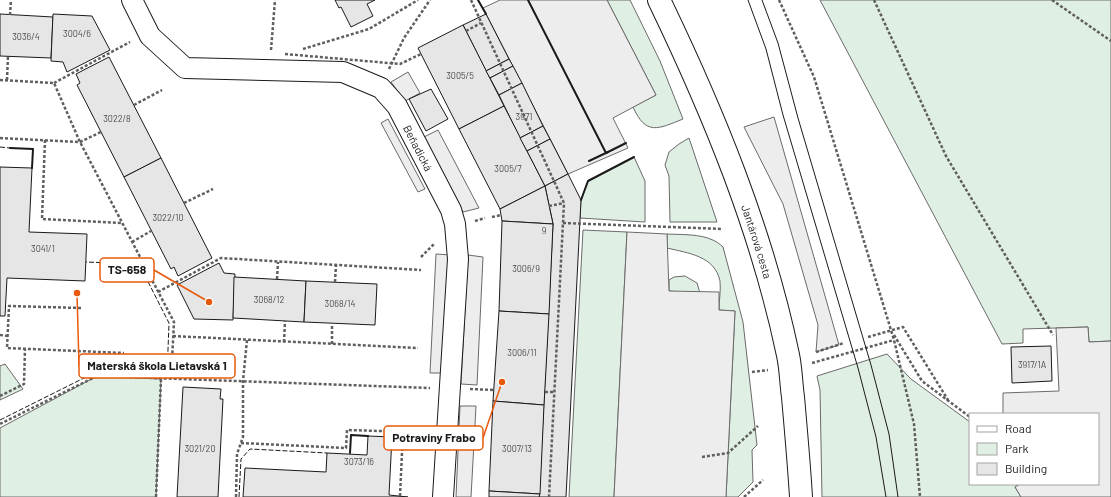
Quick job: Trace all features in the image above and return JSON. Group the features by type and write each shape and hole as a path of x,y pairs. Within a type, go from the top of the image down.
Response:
{"street":[{"name":"Beňadická","path":"132,0 150,36 186,68 342,72 381,88 397,106 450,210 455,224 458,259 443,497"},
{"name":"Jantárová cesta","path":"659,0 695,73 751,218 768,272 790,368 801,497"}],"path":[{"path":"10,15 11,0"},
{"path":"271,51 275,0"},
{"path":"300,49 369,29 418,0"},
{"path":"381,88 404,38 430,0"},
{"path":"471,0 564,203 549,497"},
{"path":"779,0 814,77 894,340 914,424 920,497"},
{"path":"874,0 946,156 1053,335"},
{"path":"1052,0 1111,41"},
{"path":"466,31 481,23"},
{"path":"0,80 54,83 136,39"},
{"path":"293,52 285,54 400,64 421,54"},
{"path":"7,80 8,56"},
{"path":"54,83 80,142 174,322 171,380"},
{"path":"134,105 162,90"},
{"path":"0,138 80,142 101,132"},
{"path":"45,140 42,219 122,223"},
{"path":"184,203 213,189"},
{"path":"549,206 564,203"},
{"path":"492,217 502,215"},
{"path":"478,220 485,218"},
{"path":"563,223 723,229"},
{"path":"132,242 152,231"},
{"path":"158,292 221,258 421,270"},
{"path":"278,262 278,279"},
{"path":"335,282 336,265"},
{"path":"81,308 9,306 7,348 124,353"},
{"path":"284,342 285,321"},
{"path":"332,323 332,344"},
{"path":"868,337 903,327 948,400"},
{"path":"891,331 922,381 969,416"},
{"path":"0,336 8,336"},
{"path":"173,336 418,348"},
{"path":"236,497 237,454 242,438 247,340"},
{"path":"752,372 790,368 894,340"},
{"path":"816,352 844,343"},
{"path":"0,396 24,384 25,349"},
{"path":"0,424 97,376 171,380 438,388"},
{"path":"156,497 161,379"},
{"path":"468,389 494,390"},
{"path":"545,392 555,392"},
{"path":"702,457 728,453 758,426"},
{"path":"241,443 346,448 347,430 403,431 423,433 431,441"},
{"path":"400,496 403,431"},
{"path":"744,497 763,480"}],"green space":[{"path":"607,0 630,0 660,61 683,119 654,128 643,123 638,116 633,107 656,95"},
{"path":"820,0 1111,0 1111,341 1089,342 1088,327 1023,329 1023,343 1002,344"},
{"path":"689,138 717,222 670,222 669,176 665,165 669,152"},
{"path":"634,157 645,181 645,222 580,218 581,200 588,181"},
{"path":"583,230 627,232 614,497 569,497"},
{"path":"667,234 704,237 717,242 723,247 743,322 757,445 752,450 753,482 738,497 726,497 735,311 719,310 720,281 713,266 700,257 667,248"},
{"path":"685,276 697,283 700,293 684,292 665,497 677,292 669,291 669,280 674,277"},
{"path":"887,354 911,379 969,421 969,485 1018,485 1015,487 1021,497 822,497 820,390 817,376"},
{"path":"5,364 23,389 0,400 0,366"},
{"path":"97,376 161,379 156,497 0,497 0,428"}],"shaded area":[{"path":"500,0 607,0 656,95 613,118 628,148 568,174 483,8"},
{"path":"408,72 420,93 405,101 391,82"},
{"path":"774,117 839,345 816,352 818,325 783,204 744,127"},
{"path":"388,119 425,189 418,192 381,123"},
{"path":"438,130 479,208 463,212 424,137"},
{"path":"627,232 667,234 669,291 719,292 719,310 735,311 726,497 614,497"},
{"path":"436,254 451,255 442,373 430,373"},
{"path":"468,255 483,257 477,385 461,384"},
{"path":"1088,327 1089,342 1111,341 1111,497 1021,497 1015,487 1018,485 1099,485 1099,413 1003,413 1003,393 1059,391 1056,328"},
{"path":"460,406 476,406 471,497 456,497"}],"building":[{"path":"335,0 375,0 367,4 373,16 351,27 341,7 339,8"},
{"path":"0,14 53,17 51,58 0,56"},
{"path":"53,14 92,16 110,50 67,72 63,62 51,61"},
{"path":"486,14 509,59 486,71 463,25"},
{"path":"463,25 504,106 459,129 418,48"},
{"path":"109,57 161,158 124,177 77,85 80,83 76,74"},
{"path":"509,59 513,66 490,78 486,71"},
{"path":"513,66 522,83 499,95 490,78"},
{"path":"522,83 543,126 520,138 499,95"},
{"path":"431,89 448,119 426,131 409,99"},
{"path":"504,106 545,186 500,209 459,129"},
{"path":"543,126 550,139 527,151 520,138"},
{"path":"550,139 568,174 545,186 527,151"},
{"path":"161,158 212,258 178,276 174,267 171,269 124,177"},
{"path":"0,167 32,168 29,232 87,234 85,281 7,278 5,316 0,316"},
{"path":"568,174 581,200 566,497 539,497 553,224 545,186"},
{"path":"545,186 553,224 502,221 500,209"},
{"path":"502,221 553,224 549,314 499,311"},
{"path":"219,263 224,273 235,274 233,320 194,319 177,285"},
{"path":"234,277 306,281 304,322 233,318"},
{"path":"306,281 377,284 375,325 304,322"},
{"path":"499,311 549,314 544,405 493,401"},
{"path":"1051,346 1052,381 1012,383 1011,347"},
{"path":"183,387 221,389 220,399 223,399 218,497 177,497"},
{"path":"493,401 544,405 540,494 489,491"},
{"path":"368,436 392,437 389,495 408,497 243,497 245,468 326,472 327,453 367,455"},
{"path":"489,491 540,494 539,497 489,497"}],"tram line":[{"path":"748,0 766,49 783,115 858,368 876,437 886,497"},
{"path":"762,0 778,43 798,118 871,365 889,434 898,497"}],"fence":[{"path":"0,147 10,148"},
{"path":"0,420 98,371 167,376 169,323 139,264 86,262"},
{"path":"239,497 241,459 250,449 327,453"}],"wall":[{"path":"478,0 486,14"},
{"path":"528,0 606,153 626,143"},
{"path":"10,148 33,149 32,168"},
{"path":"589,161 608,152"},
{"path":"581,200 588,181 634,157"},
{"path":"350,453 351,435 368,436"}],"place":[{"name":"Materská škola Lietavská 1","path":"77,293"},
{"name":"TS-658","path":"209,302"},
{"name":"Potraviny Frabo","path":"502,382"}]}
